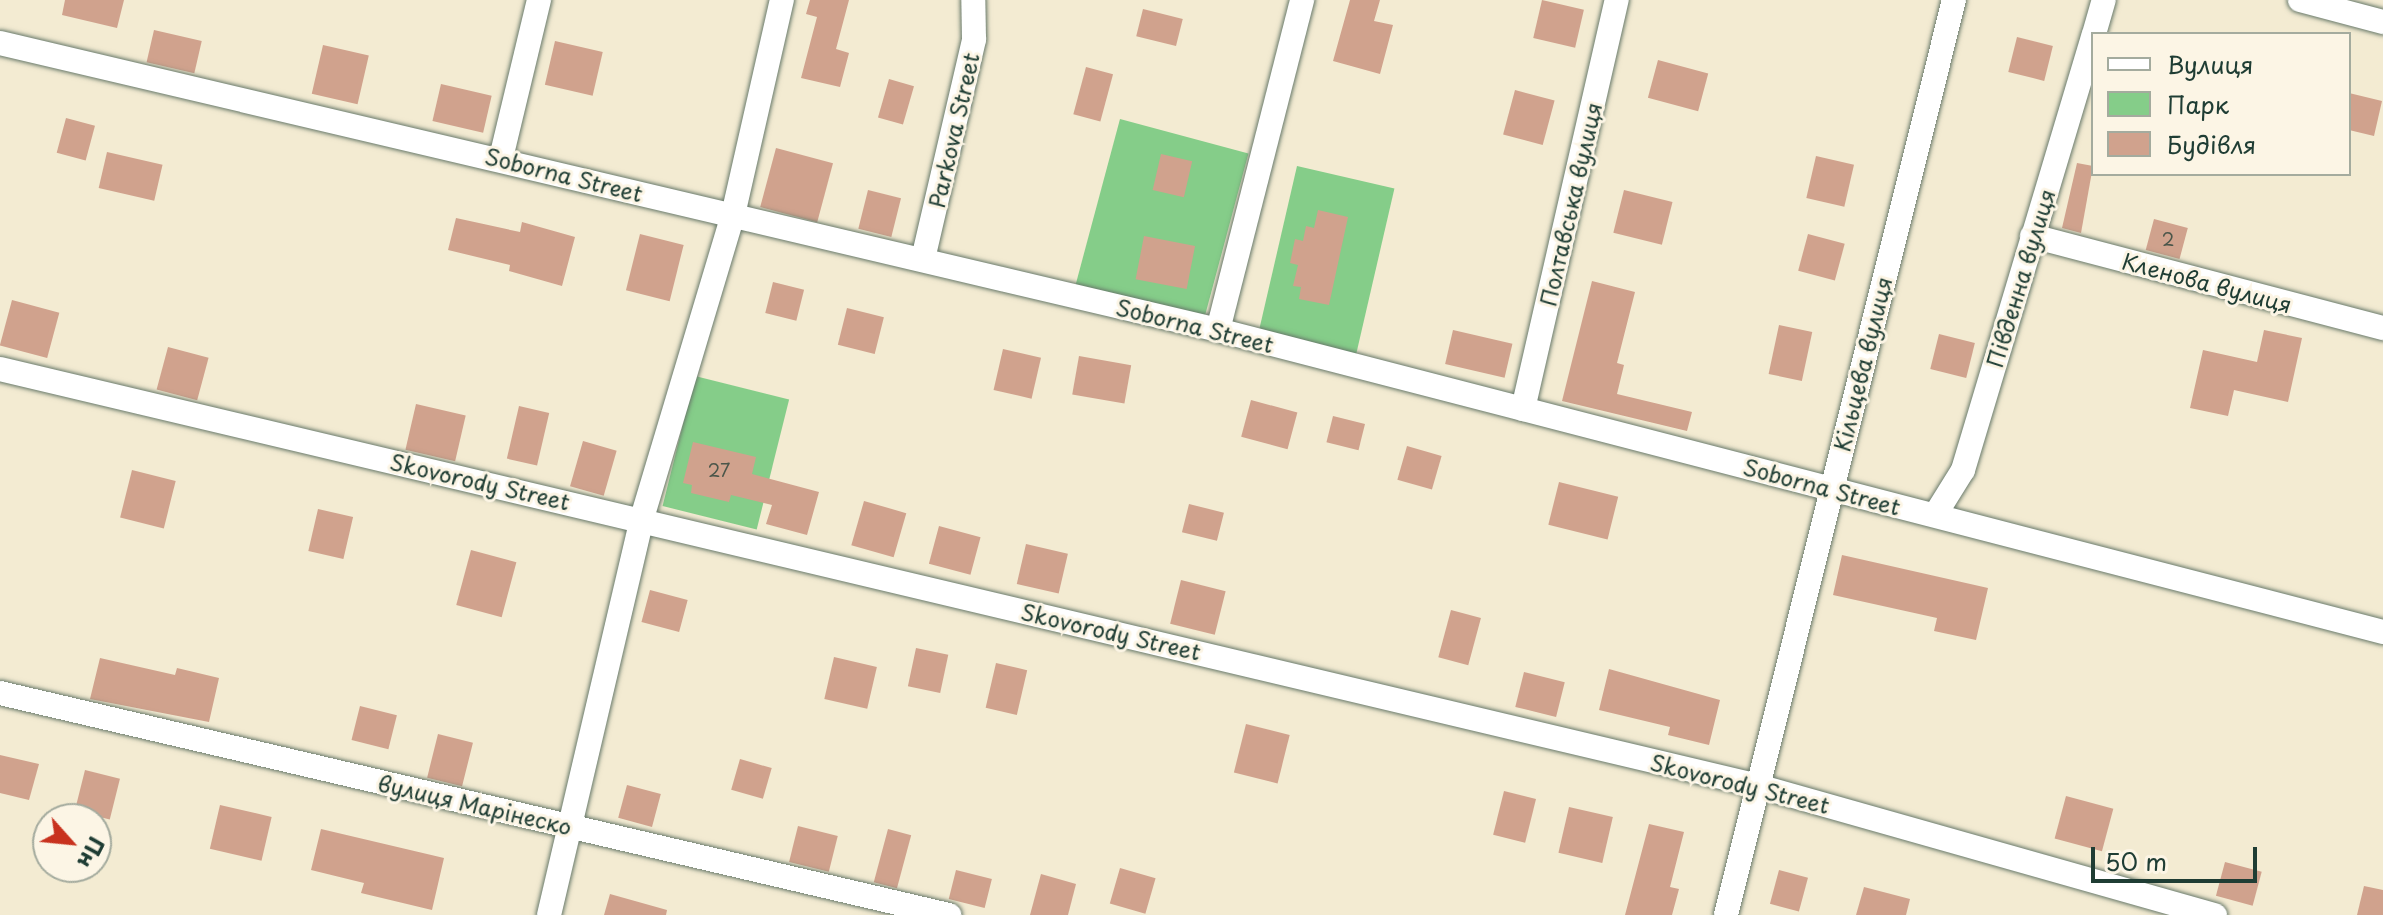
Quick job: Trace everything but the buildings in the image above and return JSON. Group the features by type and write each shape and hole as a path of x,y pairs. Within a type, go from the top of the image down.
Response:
{"street":[{"path":"501,158 539,0"},
{"path":"549,915 642,518 733,215 782,0"},
{"name":"Parkova Street","path":"923,259 974,39 973,0"},
{"path":"1218,330 1302,0"},
{"name":"Полтавська вулиця","path":"1523,409 1617,0"},
{"name":"Кільцева вулиця","path":"1726,915 1954,0"},
{"name":"Південна вулиця","path":"2094,32 2104,0"},
{"path":"2300,0 2383,22"},
{"name":"Південна вулиця","path":"1935,515 1963,470 2091,42"},
{"name":"Soborna Street","path":"0,43 501,158 1218,330 2383,632"},
{"name":"Кленова вулиця","path":"2032,236 2383,328"},
{"name":"Skovorody Street","path":"0,369 642,518 1758,786 2215,915"},
{"name":"вулиця Марінеско","path":"0,693 949,915"}],"green space":[{"path":"1120,119 1248,153 1204,320 1075,285"},
{"path":"1297,166 1394,188 1356,357 1258,335"},
{"path":"695,376 789,399 757,529 663,506"}]}
